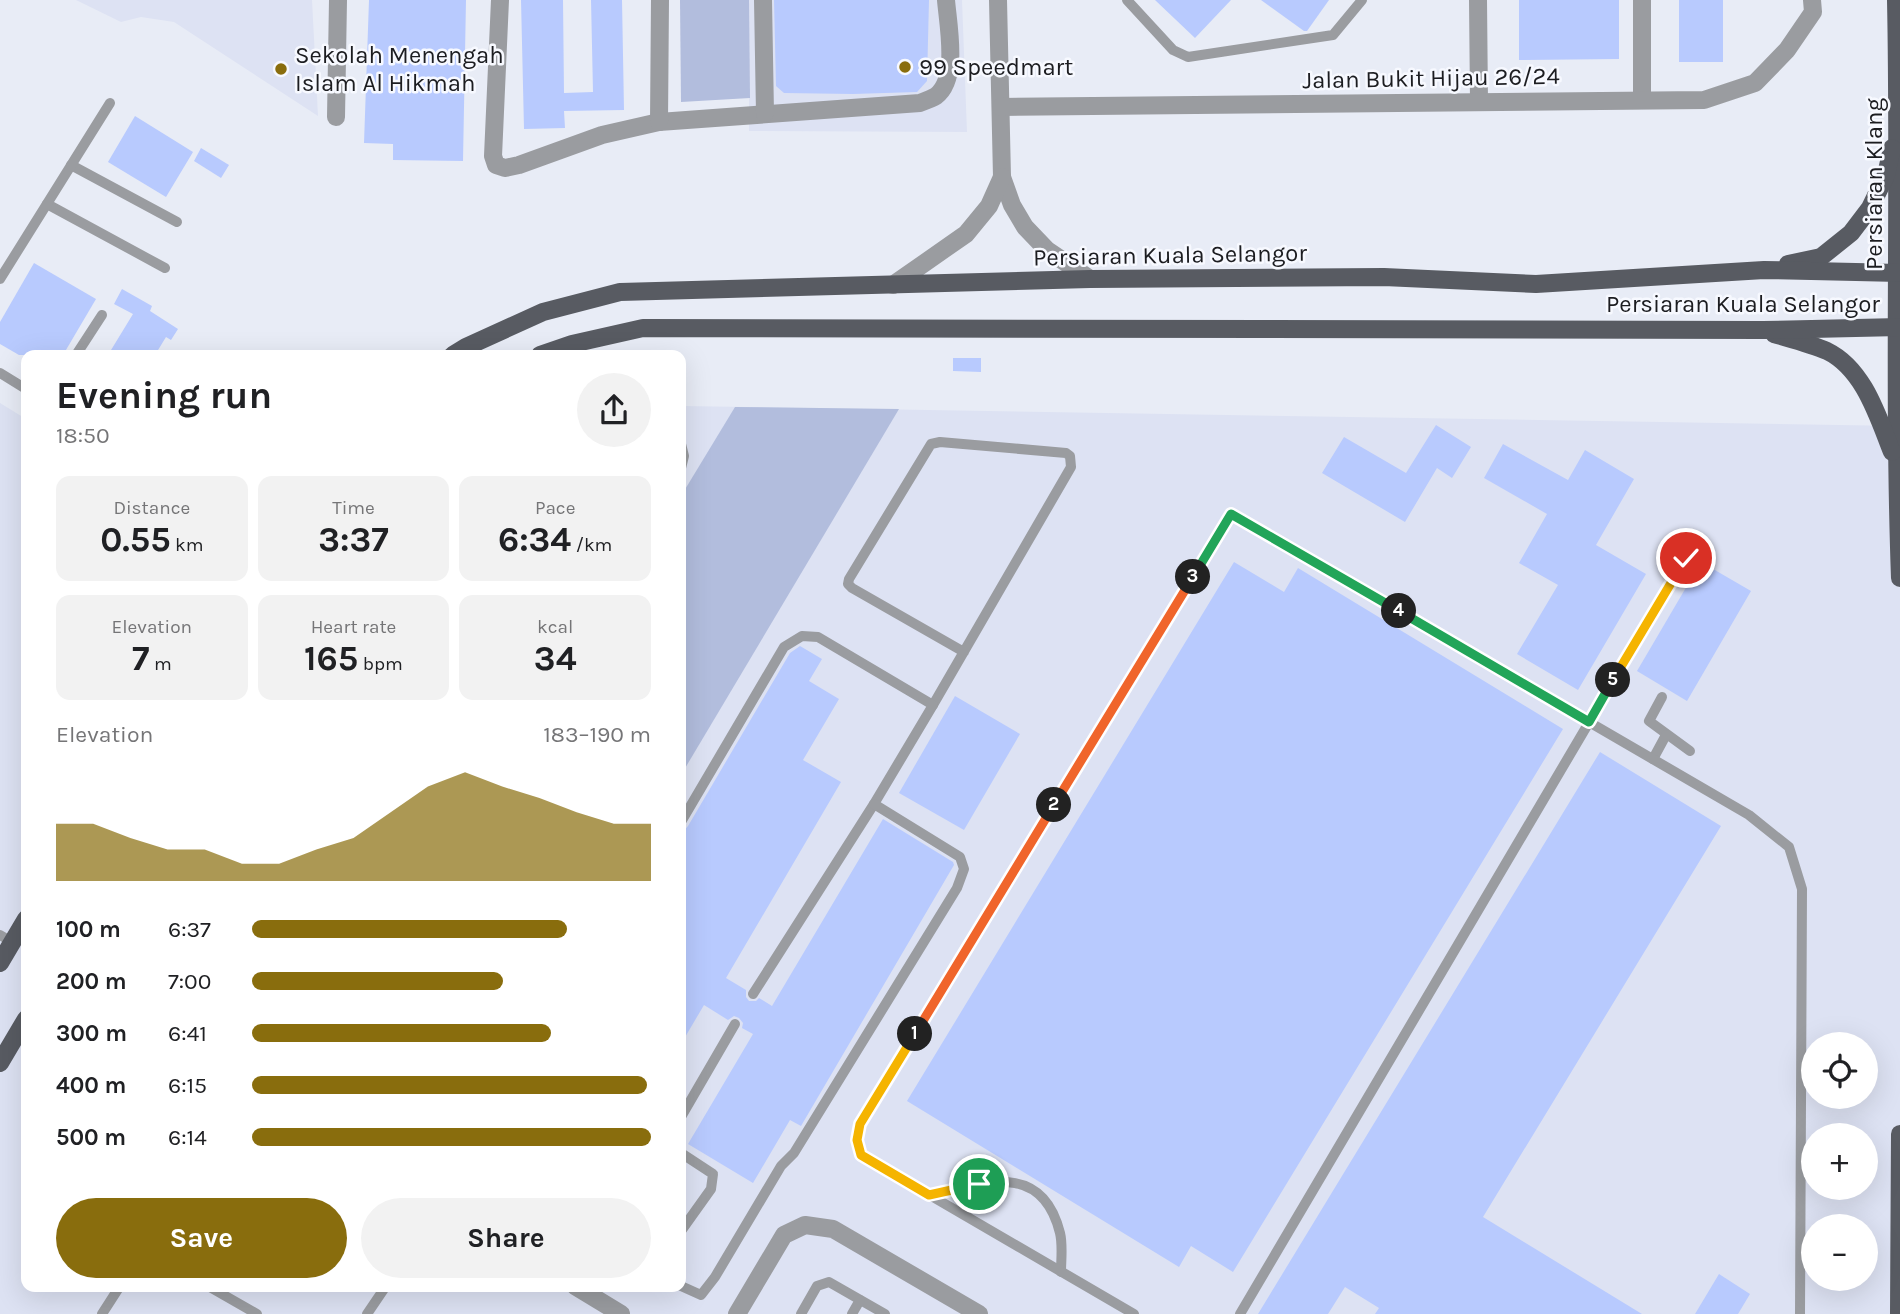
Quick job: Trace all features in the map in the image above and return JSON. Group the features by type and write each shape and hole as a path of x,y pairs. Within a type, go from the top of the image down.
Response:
{"main road":[{"name":"Persiaran Klang","path":"1896,0 1900,115 1896,462 1900,578"},
{"path":"1764,270 1821,257 1851,233 1870,208 1886,175 1900,115"},
{"name":"Persiaran Kuala Selangor","path":"461,350 543,312 620,292 1090,279 1384,277 1536,284 1764,270 1899,273"},
{"name":"Persiaran Kuala Selangor","path":"555,350 643,328 1763,330 1899,327"},
{"path":"1763,330 1828,352 1852,371 1872,402 1896,462"},
{"path":"0,963 6,938 21,924"},
{"path":"0,1063 20,1035"},
{"path":"1899,1314 1900,1134"}],"street":[{"path":"336,117 338,0"},
{"path":"500,0 492,156 496,165 505,168 602,135 659,122 920,103 937,95 946,81 951,60 946,0"},
{"path":"659,122 660,0"},
{"path":"763,0 765,113"},
{"path":"998,0 1002,177 1012,205 1026,227 1047,250 1090,279"},
{"path":"1478,0 1479,102"},
{"path":"1642,0 1642,100"},
{"name":"Jalan Bukit Hijau 26/24","path":"1001,107 1704,100 1755,83 1787,50 1813,12 1812,0"},
{"path":"893,285 967,234 989,206 1002,177"},
{"path":"737,1314 784,1235 805,1225 834,1229 979,1314"},
{"path":"585,1292 621,1314"}],"lane":[{"path":"1127,0 1173,50 1188,57 1333,35 1362,0"},
{"path":"0,279 110,103"},
{"path":"71,165 177,222"},
{"path":"47,204 165,268"},
{"path":"79,350 102,315"},
{"path":"0,373 21,386"},
{"path":"753,995 874,804 964,652 1071,467 1070,456 1066,453 940,442 931,444 849,579 848,584 852,588 964,652"},
{"path":"1134,1314 861,1155 857,1140 860,1124 1231,514 1749,815 1789,847 1802,889 1800,1314"},
{"path":"1240,1314 1686,558"},
{"path":"686,814 784,647 802,636 818,636 933,705"},
{"path":"1662,697 1649,721 1690,751"},
{"path":"1653,759 1666,735"},
{"path":"686,1288 701,1295 715,1277 781,1166 794,1153 957,888 964,869 960,857 874,804"},
{"path":"686,1107 735,1024"},
{"path":"686,1156 713,1174 711,1189 686,1224"},
{"path":"929,1195 1009,1180 1034,1190 1048,1203 1060,1234 1061,1272"},
{"path":"801,1314 817,1286 829,1282 885,1314"},
{"path":"103,1314 116,1292"},
{"path":"218,1292 257,1314"},
{"path":"367,1314 382,1292"},
{"path":"852,1314 860,1300"}],"shaded area":[{"name":"Sekolah Menengah Islam Al Hikmah","path":"76,0 312,0 318,116 174,22 141,17 121,22"},
{"path":"680,0 749,0 750,98 681,102"},
{"path":"749,0 962,0 967,132 749,131"},
{"path":"0,403 21,416 21,1292 686,1292 686,406 1900,426 1900,1314 0,1314"},
{"path":"735,407 899,409 686,767 686,488"}],"building":[{"path":"369,0 466,0 463,161 393,160 393,144 364,143"},
{"path":"521,0 563,0 564,93 593,92 591,0 622,0 624,110 564,111 565,128 524,129"},
{"path":"774,0 929,0 927,81 917,92 784,93 776,86"},
{"path":"1155,0 1231,0 1195,38"},
{"path":"1261,0 1329,0 1307,31 1304,31"},
{"path":"1519,0 1619,0 1619,59 1519,60"},
{"path":"1679,0 1723,0 1723,62 1679,62"},
{"path":"135,116 193,152 166,197 108,162"},
{"path":"201,148 229,165 221,178 194,161"},
{"path":"34,263 96,299 66,350 21,350 19,355 0,344 0,322"},
{"path":"122,289 152,306 150,311 178,329 171,340 166,337 158,350 111,350 133,314 114,304"},
{"path":"953,358 981,358 981,372 953,371"},
{"path":"1436,425 1471,447 1452,478 1437,468 1405,522 1322,473 1344,437 1406,473"},
{"path":"1503,444 1568,480 1585,450 1634,479 1596,545 1646,574 1578,690 1517,654 1558,585 1519,563 1547,514 1484,478"},
{"path":"1234,562 1284,592 1298,568 1563,729 1233,1272 1191,1246 1179,1267 907,1101"},
{"path":"1701,562 1751,591 1687,701 1637,671"},
{"path":"800,646 822,659 809,681 839,699 803,760 841,782 726,978 746,990 749,1001 759,998 772,1006 883,819 954,865 801,1126 790,1120 753,1183 688,1144 753,1034 742,1028 743,1023 739,1018 734,1016 728,1020 704,1005 686,1036 686,828 790,653"},
{"path":"955,696 1020,734 964,830 899,793"},
{"path":"1600,752 1721,826 1483,1217 1642,1314 1375,1314 1379,1308 1345,1287 1328,1314 1258,1314"},
{"path":"1719,1274 1750,1294 1738,1314 1695,1314"}],"place":[{"name":"99 Speedmart","path":"905,67"},
{"name":"Sekolah Menengah Islam Al Hikmah","path":"281,69"}],"route":[{"path":"979,1184 929,1195 861,1155 857,1140 860,1124 1231,514 1589,722 1686,558"}]}
